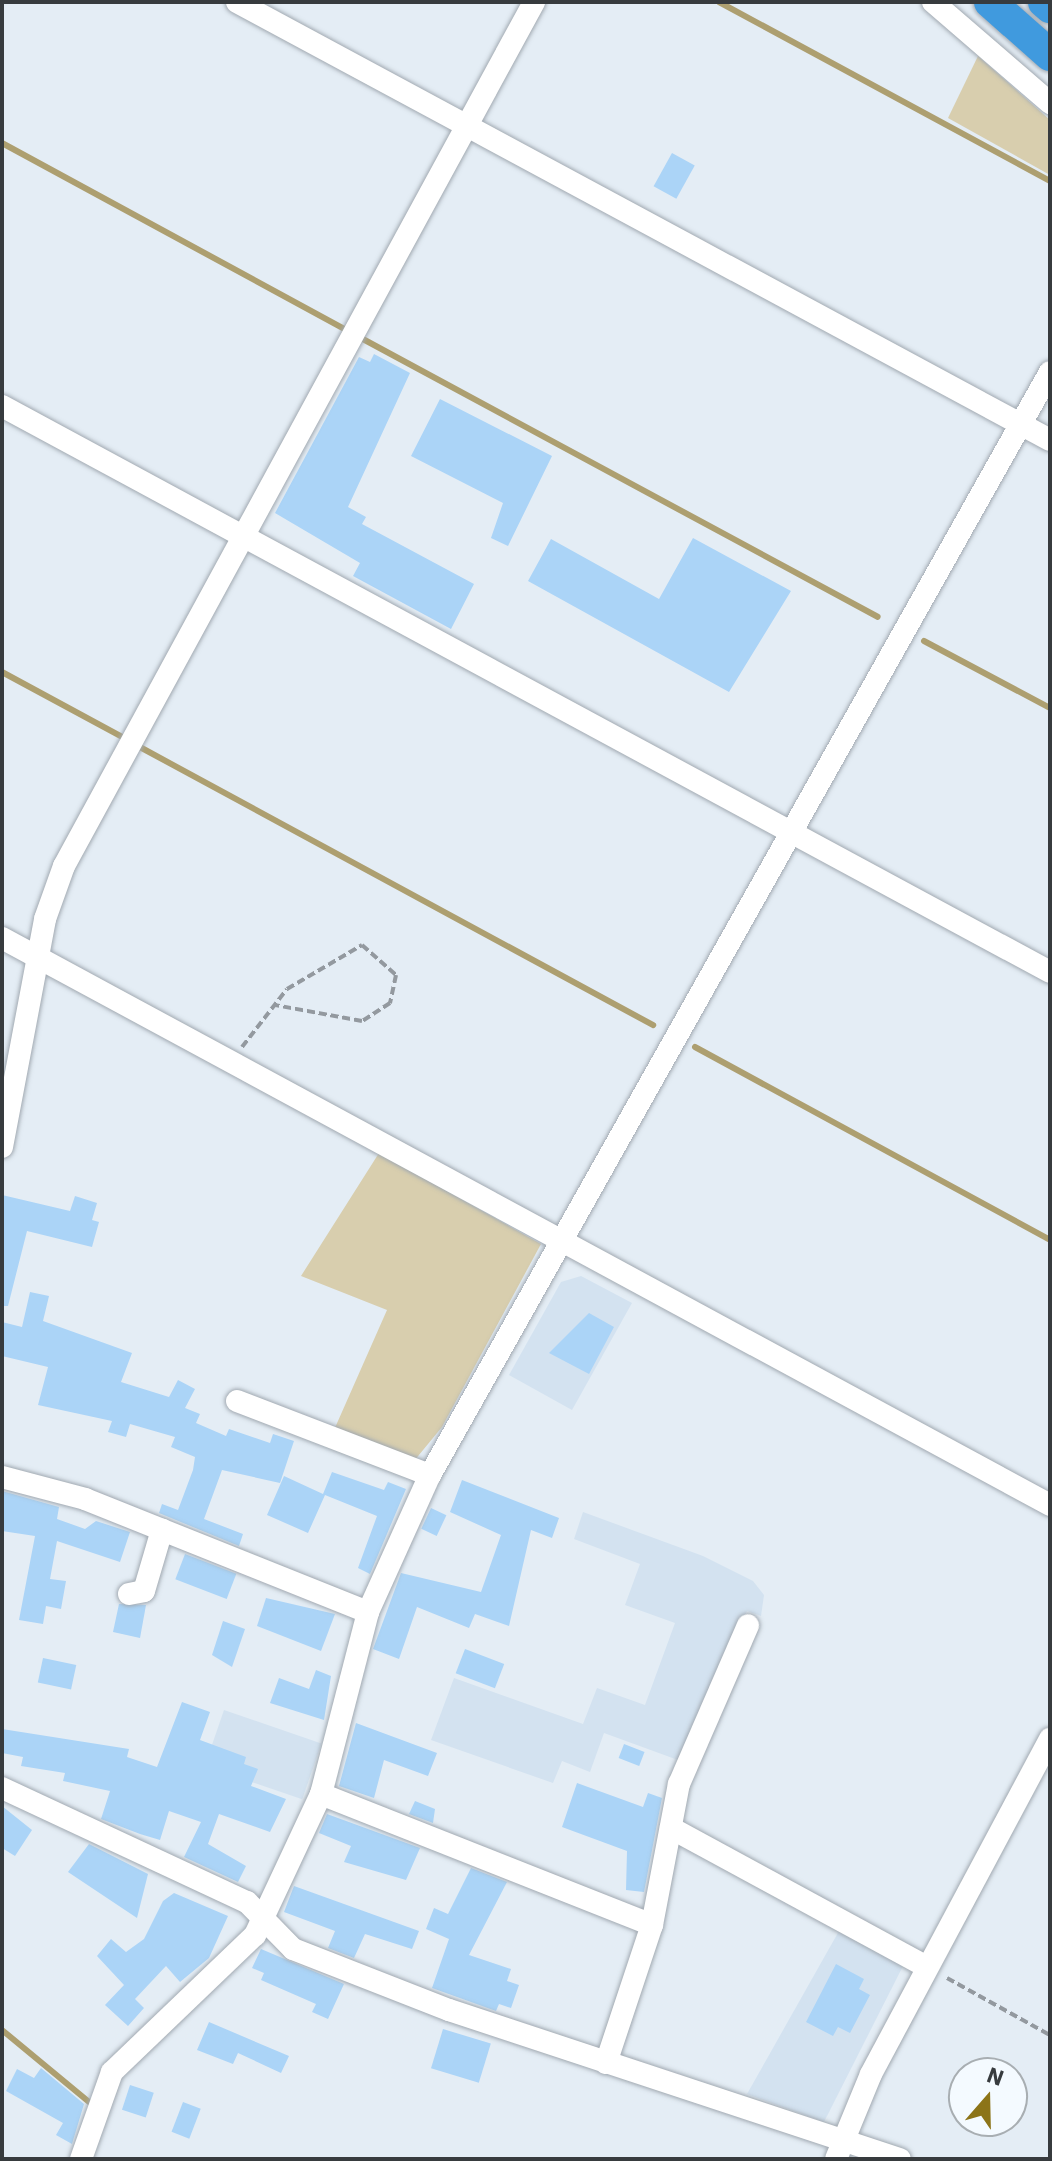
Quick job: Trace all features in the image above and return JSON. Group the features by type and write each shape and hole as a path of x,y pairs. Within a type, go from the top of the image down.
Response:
{"highway":[{"path":"990,2 1050,55"},
{"path":"1044,2 1050,7"}],"street":[{"path":"237,2 1050,440"},
{"path":"2,1147 37,957 64,866 534,2"},
{"path":"933,2 1050,103"},
{"path":"81,2159 112,2072 245,1946 264,1918 321,1794 368,1612 430,1475 566,1239 1050,372"},
{"path":"2,406 1050,972"},
{"path":"2,938 566,1239 1050,1505"},
{"path":"237,1401 430,1475"},
{"path":"2,1477 162,1530 368,1612"},
{"path":"129,1594 144,1591 162,1530"},
{"path":"606,2063 652,1925 679,1784 748,1625"},
{"path":"840,2150 927,1967 1050,1739"},
{"path":"2,1788 233,1895 264,1918 293,1949 840,2150 900,2159"},
{"path":"321,1794 652,1925"},
{"path":"671,1828 927,1967"}],"path":[{"path":"233,1063 275,1005 287,989 362,945 396,975 390,1003 362,1021 275,1005"},
{"path":"927,1967 1050,2035"}],"shaded area":[{"path":"978,56 1050,120 1050,175 948,118"},
{"path":"379,1153 541,1244 442,1427 414,1461 334,1430 387,1310 301,1276"},
{"path":"581,1276 632,1303 572,1410 509,1375 561,1282"},
{"path":"583,1512 703,1556 753,1581 764,1595 761,1616 747,1611 678,1760 604,1733 590,1772 562,1761 553,1783 431,1740 454,1678 583,1724 597,1688 645,1705 675,1623 625,1605 640,1564 574,1539"},
{"path":"224,1710 321,1744 302,1799 205,1766"},
{"path":"839,1931 903,1966 824,2122 747,2094"}],"building":[{"path":"672,153 695,166 676,199 654,186"},
{"path":"374,354 410,373 348,507 366,517 362,524 474,584 451,629 353,576 360,563 275,513 359,357 370,362"},
{"path":"440,399 552,456 508,546 491,538 503,503 411,456"},
{"path":"693,538 791,591 729,692 528,581 551,539 659,599"},
{"path":"2,1195 70,1211 75,1196 97,1203 92,1220 99,1222 92,1247 27,1231 8,1306 2,1306"},
{"path":"30,1292 49,1296 43,1321 132,1353 121,1382 169,1397 178,1380 195,1389 185,1408 200,1414 196,1423 226,1436 229,1429 270,1443 273,1434 294,1441 280,1483 222,1470 204,1519 243,1534 239,1546 159,1513 162,1504 178,1510 193,1470 195,1457 171,1447 175,1437 130,1424 126,1437 108,1432 112,1421 38,1405 48,1367 2,1356 2,1322 22,1327"},
{"path":"589,1313 614,1327 589,1374 549,1353"},
{"path":"332,1472 384,1490 388,1482 406,1489 370,1574 358,1568 377,1516 325,1495 308,1533 267,1515 284,1476 323,1494"},
{"path":"462,1480 559,1518 552,1538 531,1530 509,1626 475,1614 469,1628 417,1607 399,1659 373,1649 401,1573 481,1592 501,1535 450,1512"},
{"path":"2,1491 59,1507 57,1519 85,1529 96,1521 130,1532 120,1562 57,1541 50,1579 66,1581 61,1609 46,1606 43,1624 19,1620 35,1536 2,1531"},
{"path":"431,1508 446,1515 437,1536 421,1529"},
{"path":"185,1554 236,1574 227,1599 175,1579"},
{"path":"266,1598 335,1614 321,1651 257,1626"},
{"path":"119,1604 146,1605 140,1638 113,1632"},
{"path":"223,1621 245,1629 232,1667 212,1655"},
{"path":"465,1649 504,1664 495,1688 456,1673"},
{"path":"43,1658 76,1665 71,1690 38,1682"},
{"path":"316,1670 331,1676 324,1720 270,1703 279,1678 309,1689"},
{"path":"182,1702 210,1712 200,1740 246,1757 244,1764 258,1769 251,1786 286,1799 270,1832 219,1814 208,1844 246,1866 238,1882 184,1857 201,1822 169,1811 160,1840 140,1834 101,1819 110,1791 63,1781 65,1773 21,1766 23,1757 2,1753 2,1729 129,1749 127,1757 157,1767"},
{"path":"356,1723 437,1753 428,1776 384,1760 374,1798 339,1786"},
{"path":"624,1744 645,1752 639,1766 619,1758"},
{"path":"577,1783 643,1807 648,1793 662,1798 644,1892 626,1890 627,1851 562,1827"},
{"path":"415,1801 435,1809 433,1823 409,1814"},
{"path":"2,1806 32,1830 15,1856 2,1848"},
{"path":"327,1814 420,1848 406,1880 344,1862 351,1846 319,1833"},
{"path":"89,1844 148,1874 137,1918 68,1872"},
{"path":"471,1868 507,1882 469,1955 511,1969 507,1981 519,1985 511,2008 499,2004 496,2011 432,1988 449,1939 426,1929 434,1908 448,1914"},
{"path":"294,1886 419,1931 412,1949 365,1934 354,1958 328,1948 335,1931 284,1912"},
{"path":"174,1893 228,1916 209,1958 180,1982 166,1966 135,1999 144,2008 128,2026 105,2005 124,1985 97,1956 111,1939 126,1952 144,1939 163,1901"},
{"path":"261,1949 344,1984 328,2019 312,2012 316,2004 261,1980 264,1973 252,1968"},
{"path":"836,1964 864,1979 859,1989 870,1995 850,2033 838,2027 833,2036 806,2022"},
{"path":"209,2022 289,2056 281,2073 238,2053 233,2064 197,2050"},
{"path":"443,2029 491,2044 479,2083 431,2068"},
{"path":"41,2068 84,2104 72,2144 56,2135 63,2123 6,2091 17,2069 34,2078"},
{"path":"130,2085 154,2093 146,2117 122,2110"},
{"path":"183,2102 201,2109 189,2139 172,2132"}],"waterway":[{"path":"719,2 1050,181"},
{"path":"2,143 346,330"},
{"path":"361,338 878,617"},
{"path":"924,641 1050,708"},
{"path":"2,672 122,737"},
{"path":"138,746 653,1025"},
{"path":"695,1047 1050,1240"},
{"path":"2,2030 89,2102"}]}
